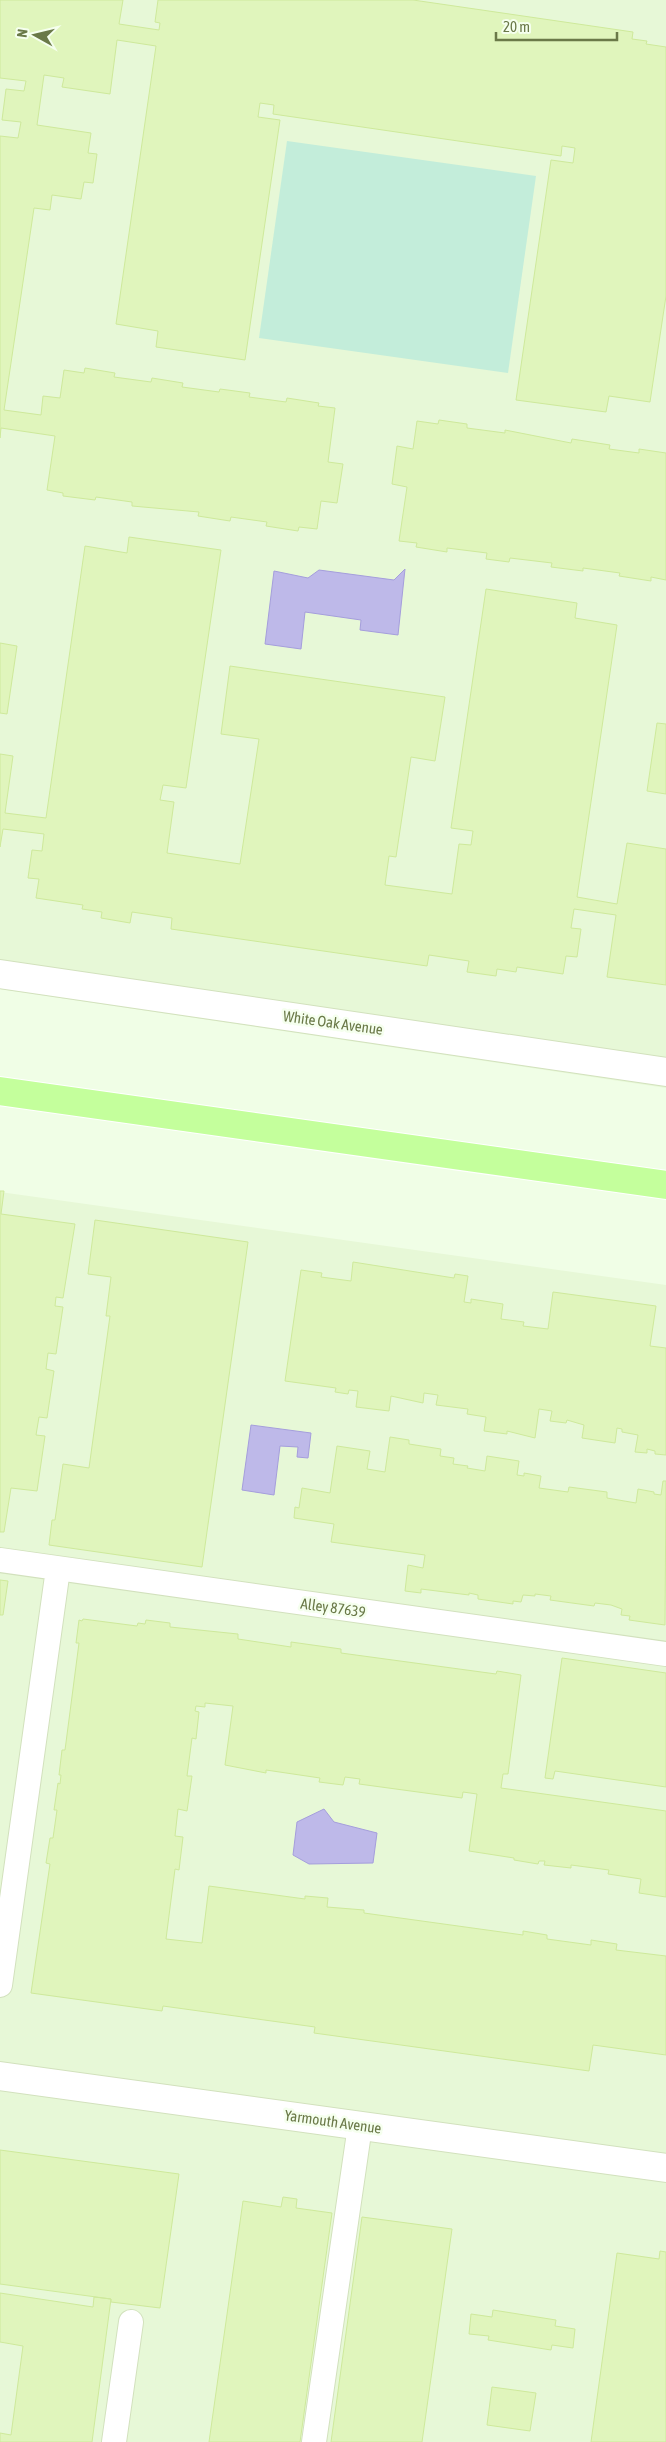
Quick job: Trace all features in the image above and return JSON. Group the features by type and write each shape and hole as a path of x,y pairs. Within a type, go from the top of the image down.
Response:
{"main road":[{"path":"0,1091 666,1185"}],"street":[{"name":"White Oak Avenue","path":"0,974 666,1072"},
{"name":"Yarmouth Avenue","path":"0,2076 666,2168"}],"lane":[{"name":"Alley 87639","path":"0,1560 666,1654"},
{"path":"0,1985 58,1569"},
{"path":"314,2442 360,2126"},
{"path":"114,2442 131,2322"}],"shaded area":[{"path":"0,0 666,0 666,1088 0,989"},
{"path":"287,141 536,176 508,373 259,338"},
{"path":"405,569 398,635 360,630 361,620 305,612 301,649 265,644 274,571 308,578 319,570 394,580"},
{"path":"0,1192 666,1285 666,2442 0,2442"},
{"path":"251,1425 311,1433 308,1458 297,1457 298,1447 280,1446 274,1495 242,1490"},
{"path":"324,1809 334,1822 377,1833 373,1863 309,1864 293,1855 297,1822"}],"building":[{"path":"0,0 123,0 119,24 159,30 160,23 155,22 158,0 413,0 633,32 632,39 647,41 646,44 666,47 666,296 650,402 609,396 606,412 516,400 551,160 573,163 575,148 562,146 561,156 273,114 274,105 260,103 258,117 280,120 245,360 156,347 158,331 116,324 156,46 117,40 110,94 62,87 64,78 44,75 37,125 91,133 88,153 97,154 93,183 84,182 81,199 52,195 50,210 34,208 4,410 41,415 43,396 60,398 64,370 84,373 85,368 115,373 114,377 151,382 152,378 183,383 182,387 219,392 220,389 250,393 249,397 286,402 287,398 319,403 318,406 335,408 328,462 343,464 337,503 321,501 317,529 299,527 298,531 266,526 267,522 231,517 230,521 198,516 199,512 132,506 132,502 96,497 95,500 63,496 63,493 47,490 55,436 1,428 0,438 0,136 18,138 21,122 2,120 6,89 24,91 26,81 0,78"},
{"path":"439,420 467,424 467,428 505,433 505,430 571,443 572,439 610,445 609,449 639,453 639,449 666,453 666,580 651,577 651,581 619,576 620,573 583,568 583,571 551,567 552,563 510,558 509,562 486,559 487,553 447,548 447,552 416,547 417,543 399,541 407,487 392,484 397,446 413,449 417,421 438,424"},
{"path":"129,537 221,550 186,788 163,785 160,800 174,802 167,853 240,864 259,739 221,734 230,666 445,697 435,761 411,757 396,857 389,856 385,885 452,894 459,844 471,845 473,831 451,828 486,589 577,603 575,618 617,625 577,897 617,904 627,843 666,849 666,985 607,977 616,915 574,909 571,928 581,929 577,957 566,956 563,974 517,967 516,972 497,969 496,976 467,972 469,961 429,955 427,966 171,929 172,918 132,912 130,923 101,918 102,912 82,909 83,905 36,898 39,879 28,878 32,850 42,851 44,834 3,829 0,847 0,754 13,756 5,813 46,818 85,546 127,553"},
{"path":"0,643 17,646 7,714 0,713"},
{"path":"657,723 666,724 666,794 647,791"},
{"path":"0,1191 4,1191 1,1214 75,1224 63,1298 56,1297 55,1306 63,1307 56,1354 48,1353 46,1369 54,1371 47,1418 39,1417 36,1435 45,1436 37,1491 11,1488 4,1532 0,1532"},
{"path":"95,1220 248,1242 202,1567 49,1545 52,1520 55,1520 63,1464 89,1468 110,1316 106,1316 111,1277 88,1274"},
{"path":"353,1262 454,1278 455,1274 468,1276 464,1302 471,1303 471,1299 503,1304 501,1319 524,1322 523,1326 548,1329 553,1292 656,1306 650,1346 666,1348 666,1455 655,1454 655,1451 647,1449 647,1453 635,1452 638,1435 622,1432 622,1429 617,1428 615,1443 582,1438 584,1425 567,1420 566,1423 550,1421 552,1411 539,1409 535,1438 507,1431 507,1434 484,1431 486,1417 467,1414 468,1409 436,1405 438,1395 424,1393 423,1403 391,1396 389,1411 356,1407 358,1391 349,1390 348,1394 335,1392 336,1388 285,1381 301,1270 322,1273 321,1277 351,1281"},
{"path":"390,1437 409,1440 409,1444 441,1449 440,1456 454,1458 453,1464 468,1466 467,1468 485,1471 487,1456 519,1461 517,1475 524,1476 524,1473 541,1476 539,1488 568,1492 569,1487 607,1492 607,1498 636,1503 638,1489 661,1495 663,1481 666,1481 665,1625 629,1620 630,1616 621,1615 622,1609 611,1605 595,1603 594,1606 550,1600 551,1596 523,1595 521,1602 513,1601 513,1604 478,1599 478,1595 469,1593 469,1595 421,1589 421,1593 405,1591 408,1565 423,1568 425,1555 331,1542 334,1524 294,1518 295,1507 299,1508 302,1488 330,1493 337,1446 370,1451 367,1469 385,1472"},
{"path":"0,1580 8,1581 3,1615 0,1615"},
{"path":"83,1619 137,1626 138,1623 145,1624 146,1620 170,1623 170,1627 238,1634 238,1639 291,1647 291,1642 341,1649 341,1653 496,1674 497,1671 521,1675 508,1774 503,1774 501,1788 666,1811 666,1897 639,1893 641,1879 608,1874 609,1870 571,1865 571,1868 544,1865 545,1861 539,1861 538,1864 469,1851 477,1794 463,1792 462,1798 359,1784 360,1779 345,1777 343,1785 319,1782 320,1778 266,1770 266,1773 225,1765 233,1706 205,1703 205,1707 196,1706 195,1711 199,1712 196,1739 192,1738 187,1776 192,1776 187,1811 178,1809 175,1836 183,1837 179,1870 175,1869 166,1939 202,1943 209,1886 305,1899 305,1896 328,1898 327,1907 364,1910 364,1913 523,1935 523,1931 547,1935 547,1939 591,1945 591,1940 617,1944 616,1950 666,1956 666,2055 593,2045 589,2071 314,2033 315,2027 163,2006 162,2011 31,1993 50,1864 46,1863 50,1838 53,1838 57,1810 54,1810 58,1783 60,1784 61,1775 59,1775 62,1750 65,1750 79,1643 76,1643 79,1620 82,1621"},
{"path":"562,1658 666,1673 666,1787 555,1771 553,1779 545,1778"},
{"path":"0,2150 179,2174 160,2308 111,2302 111,2299 0,2284"},
{"path":"283,2197 297,2199 296,2208 332,2213 300,2442 209,2442 243,2201 281,2207"},
{"path":"362,2217 452,2229 422,2442 331,2442"},
{"path":"660,2251 666,2252 666,2442 591,2442 617,2253 659,2259"},
{"path":"0,2293 93,2307 94,2297 111,2299 92,2442 0,2442 0,2433 11,2435 23,2346 0,2342"},
{"path":"493,2310 556,2320 555,2326 575,2329 573,2348 552,2345 551,2350 488,2340 489,2336 469,2334 471,2314 492,2317"},
{"path":"492,2387 536,2393 530,2431 487,2425"}]}
